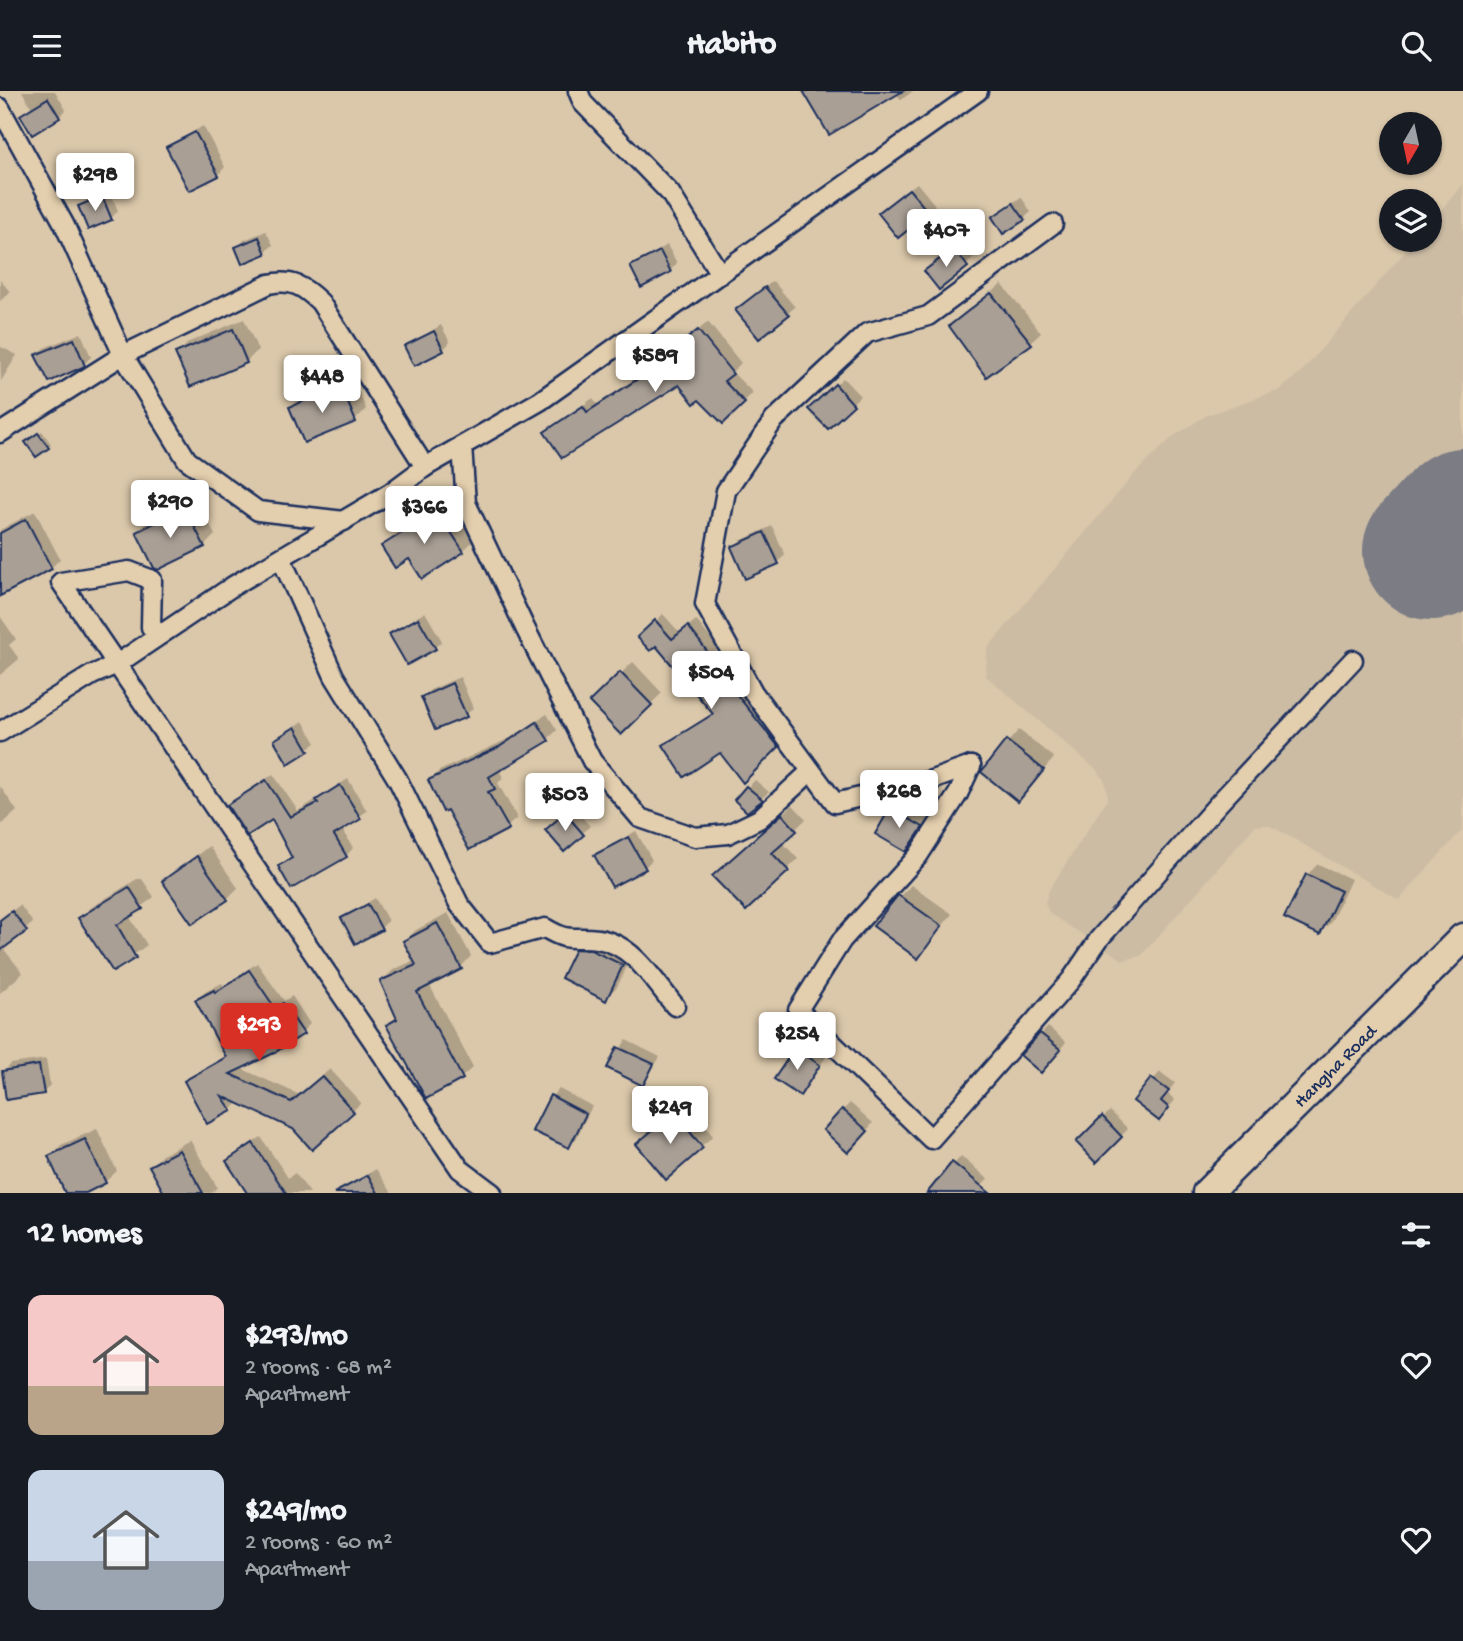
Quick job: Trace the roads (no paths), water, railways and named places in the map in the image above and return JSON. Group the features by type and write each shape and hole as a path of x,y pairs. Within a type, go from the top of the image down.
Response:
{"highway":[{"name":"Hangha Road","path":"1207,1193 1463,938"}],"street":[{"path":"578,91 583,103 670,193 720,274"},
{"path":"0,732 92,675 117,664 425,467 540,401 978,91"},
{"path":"0,108 64,224 123,355 187,460 258,512 344,521"},
{"path":"1053,224 928,316 867,333 774,420 726,491 705,604 753,692 835,803 929,781 971,765 958,794 918,856 842,940 798,1010 931,1139 1071,980 1098,939 1219,803 1353,660"},
{"path":"0,433 123,355 269,284 286,281 305,288 320,302 425,467"},
{"path":"461,446 466,503 525,628 592,761 640,818 695,837 727,834 759,819 811,771"},
{"path":"281,558 334,676 398,780 459,904 490,943 545,928 564,939 599,939 628,950 675,1006"},
{"path":"161,634 152,627 152,580 129,571 61,582 460,1168 492,1193"}]}
